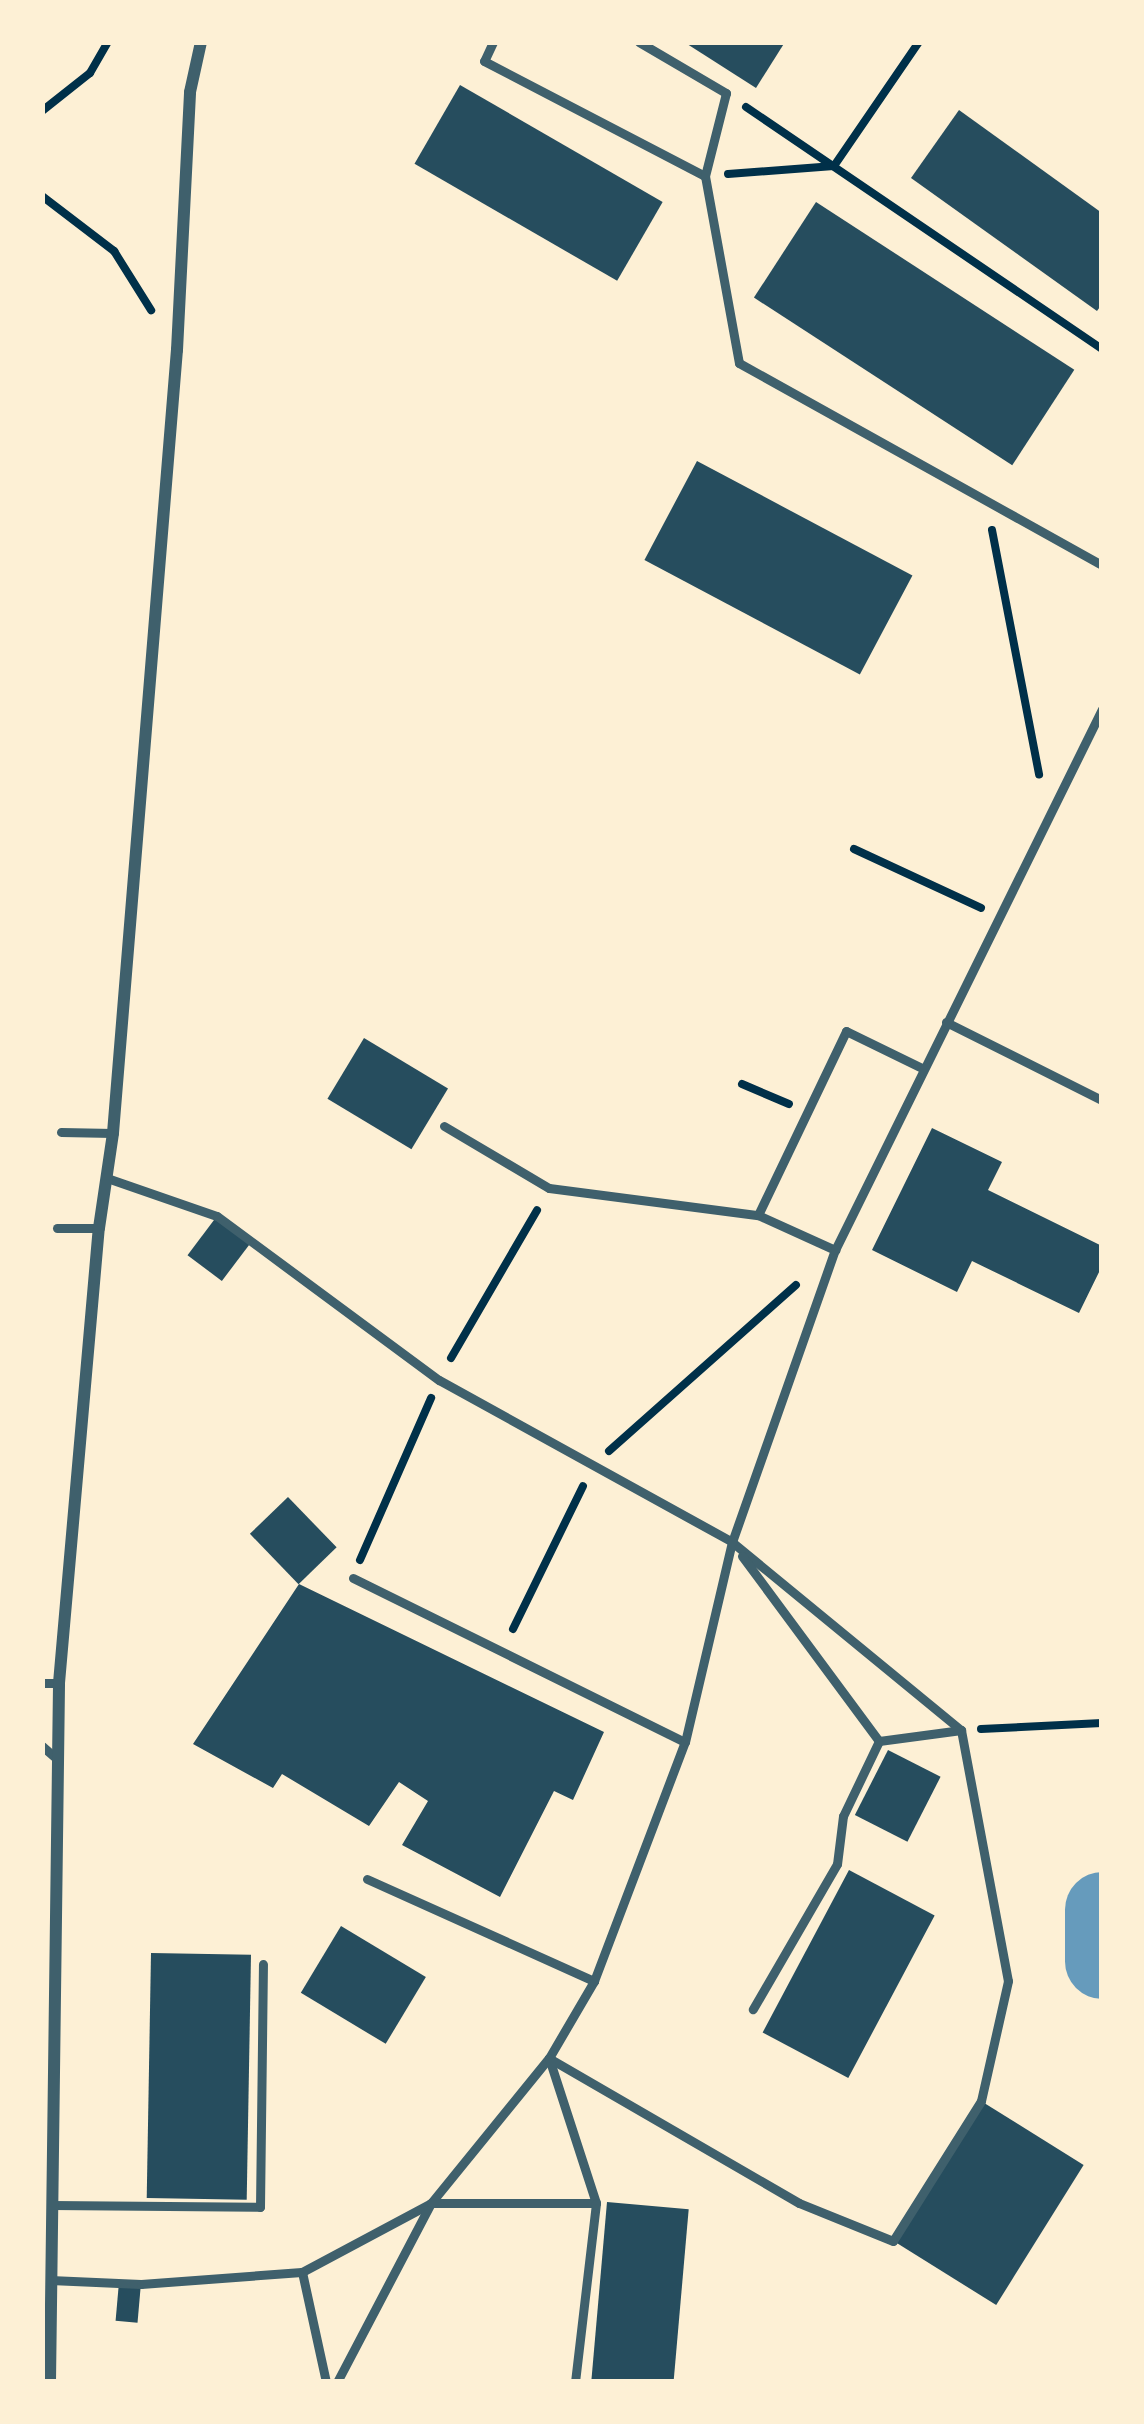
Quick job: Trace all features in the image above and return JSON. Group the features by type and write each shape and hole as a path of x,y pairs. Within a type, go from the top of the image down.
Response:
{"street":[{"path":"50,2382 47,2103 59,1683 99,1228 113,1132 177,350 190,92 201,42"}],"lane":[{"path":"494,42 484,61 705,176"},
{"path":"639,42 726,93 705,176 740,363 1102,565"},
{"path":"337,2382 431,2203 549,2058 594,1982 685,1742 732,1542 835,1250 1102,709"},
{"path":"946,1022 1102,1100"},
{"path":"758,1215 846,1030 922,1068"},
{"path":"443,1126 549,1188 758,1215 835,1250"},
{"path":"61,1132 113,1132"},
{"path":"107,1178 217,1216 439,1380 732,1542 962,1730 1008,1982 982,2101 893,2241 799,2204 549,2058"},
{"path":"57,1228 99,1228"},
{"path":"732,1542 879,1741"},
{"path":"353,1578 685,1742"},
{"path":"42,1683 59,1683"},
{"path":"879,1741 962,1730"},
{"path":"753,2009 837,1864 843,1816 879,1741"},
{"path":"42,1746 57,1759"},
{"path":"368,1879 594,1982"},
{"path":"51,2205 260,2207 263,1964"},
{"path":"549,2058 596,2203 575,2382"},
{"path":"50,2280 141,2284 302,2272 431,2203 596,2203"},
{"path":"302,2272 326,2382"}],"path":[{"path":"42,111 89,73 108,42"},
{"path":"834,166 919,42"},
{"path":"726,93 1102,349"},
{"path":"705,176 834,166"},
{"path":"42,196 114,251 177,350"},
{"path":"986,500 1048,818"},
{"path":"854,849 998,917"},
{"path":"742,1084 807,1112"},
{"path":"353,1578 439,1380 549,1188"},
{"path":"501,1652 593,1465 835,1250"},
{"path":"962,1730 1102,1724"}],"building":[{"path":"684,42 785,42 756,88"},
{"path":"460,85 663,202 617,281 414,164"},
{"path":"959,110 1102,213 1102,304 1097,311 911,178"},
{"path":"816,202 1074,370 1012,465 754,298"},
{"path":"697,461 912,576 860,674 644,560"},
{"path":"364,1038 448,1088 411,1149 327,1099"},
{"path":"932,1128 1002,1162 988,1190 1102,1246 1102,1266 1079,1313 972,1261 957,1292 872,1250"},
{"path":"217,1216 251,1242 222,1281 188,1255"},
{"path":"288,1497 337,1547 299,1584 250,1534"},
{"path":"299,1584 604,1732 573,1800 554,1791 500,1897 402,1845 428,1801 399,1782 369,1826 282,1774 273,1788 193,1744"},
{"path":"888,1750 941,1777 907,1842 855,1815"},
{"path":"849,1870 935,1916 848,2078 763,2032"},
{"path":"341,1926 426,1977 386,2044 301,1993"},
{"path":"151,1953 251,1955 247,2200 147,2198"},
{"path":"981,2101 1084,2165 996,2305 894,2241"},
{"path":"607,2202 689,2209 674,2382 591,2382"},
{"path":"119,2282 141,2284 138,2323 116,2321"}],"waterway":[{"path":"1102,1909 1102,1961"}]}
